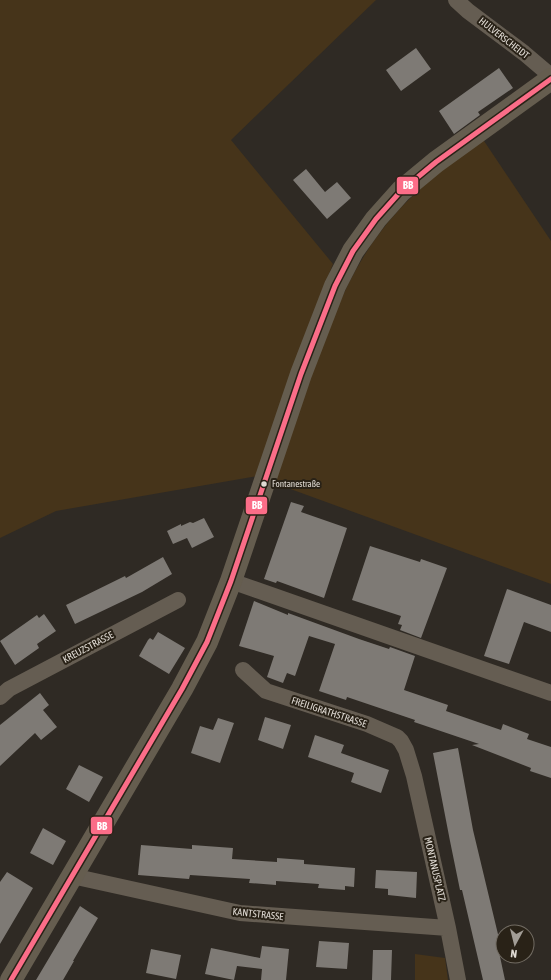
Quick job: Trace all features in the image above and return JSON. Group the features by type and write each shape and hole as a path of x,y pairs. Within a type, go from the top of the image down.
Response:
{"main road":[{"path":"11,980 182,689 207,642 231,581 311,346 335,286 353,251 388,204 418,176 551,77"}],"street":[{"name":"HULVERSCHEIDT","path":"456,0 468,11 524,53 551,77"},
{"path":"231,581 551,693"},
{"name":"KREUZSTRASSE","path":"0,697 9,689 178,600"},
{"name":"FREILIGRATHSTRASSE","path":"243,670 266,691 367,724 397,736 409,758"},
{"name":"MONTANUSPLATZ","path":"409,758 448,928 458,980"},
{"name":"KANTSTRASSE","path":"72,876 240,913 448,928"}],"shaded area":[{"path":"0,0 376,0 231,140 333,264 311,319 257,476 56,511 0,538"},
{"path":"482,138 551,241 551,584 274,483 326,335 345,291 368,250 381,230 417,192"},
{"path":"415,954 445,958 448,980 415,980"}],"building":[{"path":"416,48 431,69 401,91 386,70"},
{"path":"499,68 513,88 478,112 480,115 454,134 439,111"},
{"path":"306,169 325,192 337,182 351,198 327,219 293,180"},
{"path":"291,502 304,506 301,512 347,528 324,598 277,581 276,583 264,579"},
{"path":"204,518 214,537 192,548 187,538 173,544 167,531 181,524 181,526 190,522 193,523"},
{"path":"370,546 420,562 421,559 447,568 421,638 400,630 402,625 398,624 401,616 352,600"},
{"path":"163,557 172,574 142,592 75,624 66,605 125,576 126,578"},
{"path":"507,589 551,605 551,632 524,622 509,664 484,656"},
{"path":"254,601 288,615 288,613 359,639 389,649 390,647 415,656 404,690 448,705 446,711 501,730 503,724 529,734 527,739 551,747 551,778 530,771 531,768 472,745 479,744 414,722 415,720 347,697 346,700 319,691 335,644 309,636 295,676 287,673 283,683 267,677 274,656 239,646"},
{"path":"44,614 56,631 37,644 39,648 15,665 0,641 37,615 39,618"},
{"path":"158,632 185,648 169,674 139,656 148,640 150,638 153,640"},
{"path":"40,693 49,705 43,710 57,727 41,740 35,733 0,766 0,725"},
{"path":"265,717 291,725 283,749 258,740"},
{"path":"218,718 234,723 220,763 191,753 200,726 213,730"},
{"path":"315,735 344,745 341,753 389,770 381,793 351,782 354,773 308,757"},
{"path":"458,748 473,830 496,924 495,964 502,964 505,980 483,980 462,890 460,890 433,753"},
{"path":"79,765 103,777 89,802 66,789"},
{"path":"43,828 66,841 53,865 30,853"},
{"path":"141,845 192,849 192,845 233,848 232,859 277,862 277,858 304,860 304,864 355,868 354,887 345,886 345,890 318,888 319,884 276,881 276,885 249,883 250,879 190,875 189,879 138,875"},
{"path":"376,870 417,872 416,898 388,895 388,889 375,888"},
{"path":"7,872 33,888 0,944 0,882"},
{"path":"80,906 98,918 63,980 36,980"},
{"path":"319,941 349,943 347,969 316,967"},
{"path":"262,946 289,949 286,980 261,980 262,969 237,966 234,980 205,974 211,948 260,958"},
{"path":"151,949 181,955 176,979 146,973"},
{"path":"373,950 392,950 391,980 372,980"}],"transit line":[{"name":"BB","path":"11,980 182,689 207,642 231,581 301,374 335,286 353,251 376,219 401,191 436,162 551,79"}],"place":[{"name":"Fontanestraße","path":"264,484"}]}
